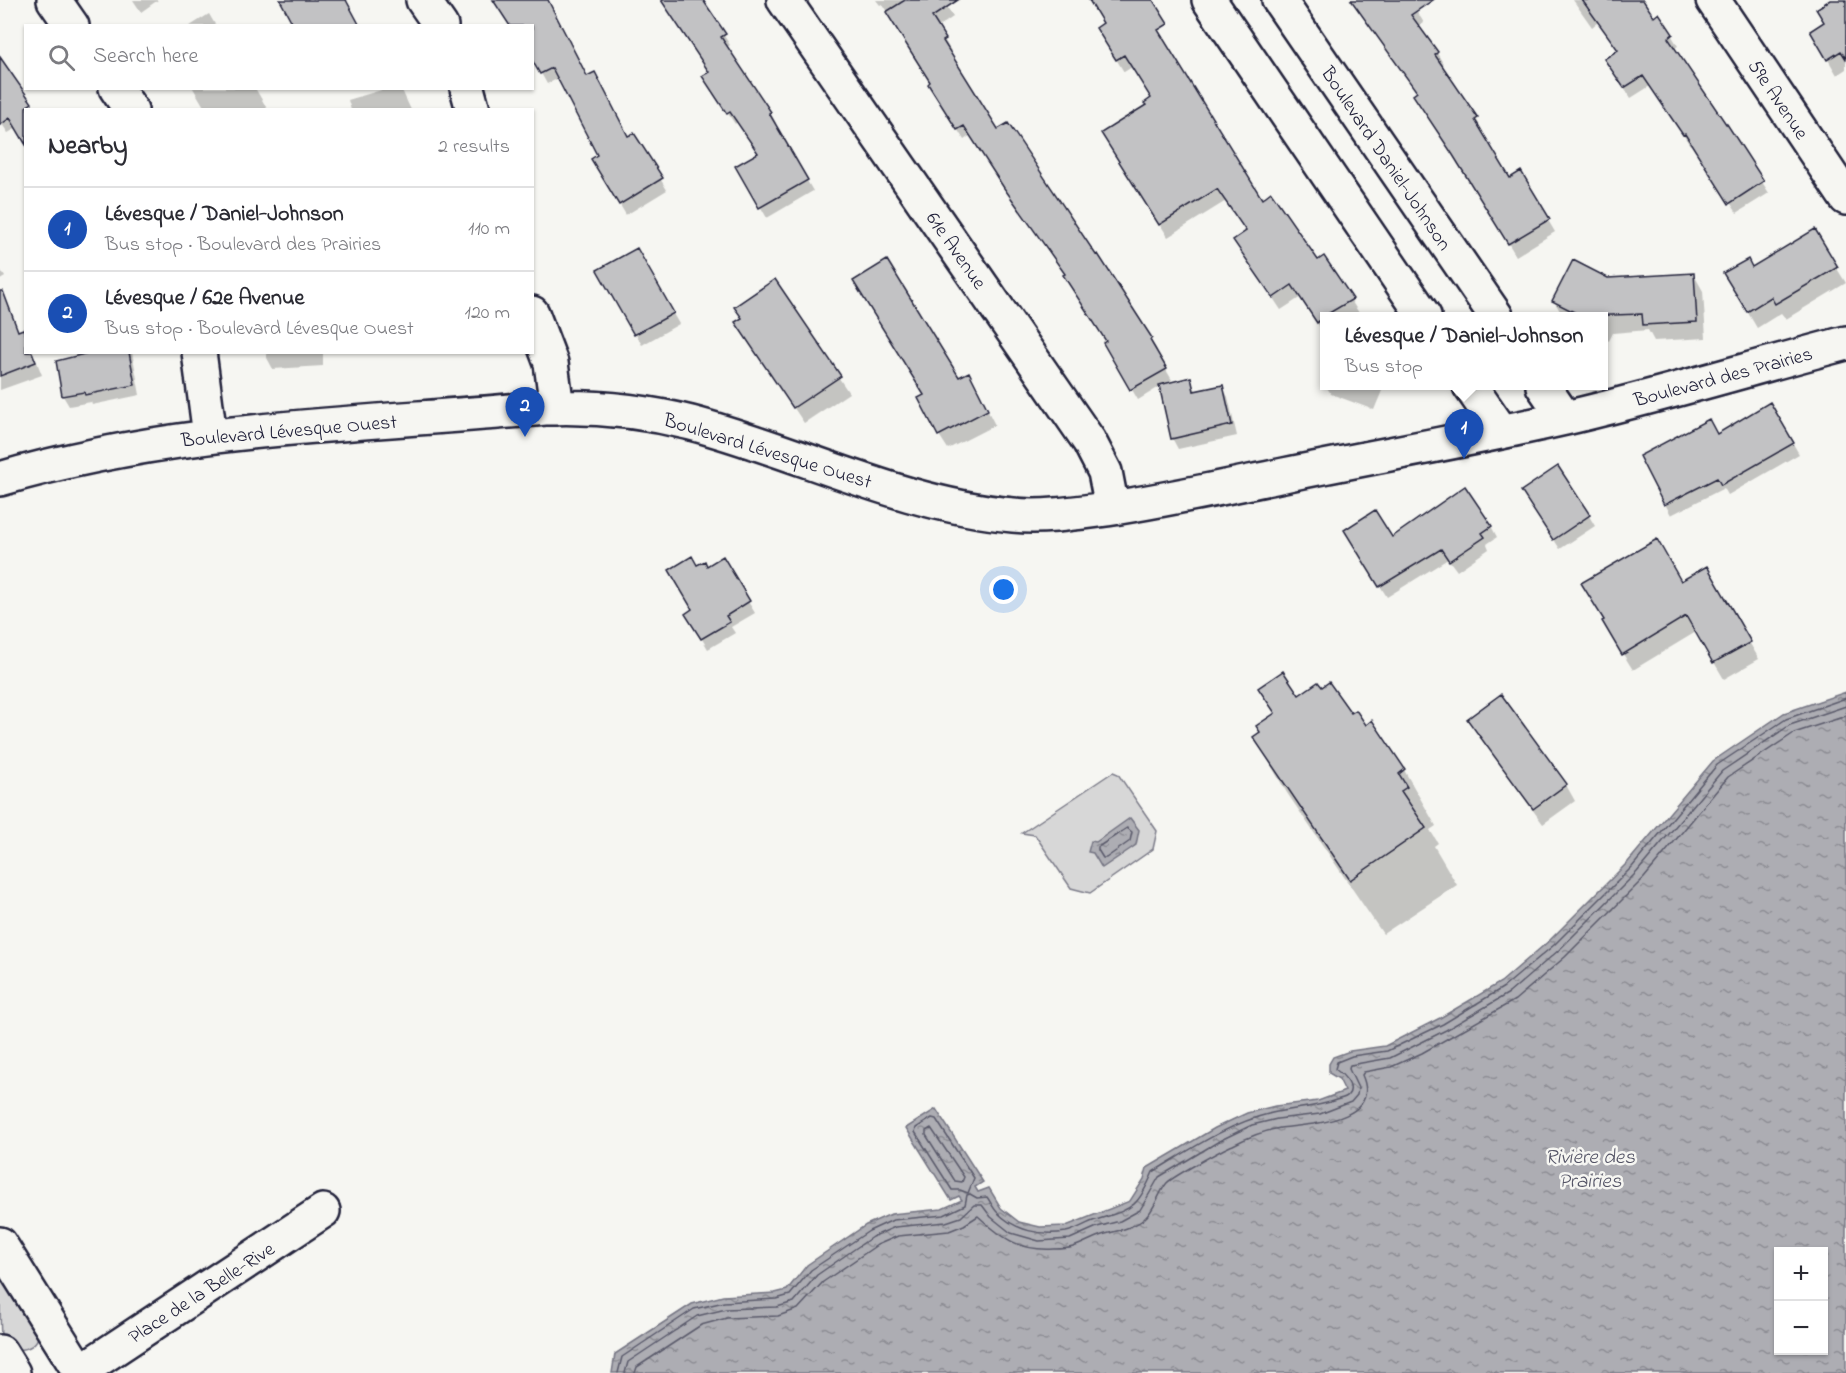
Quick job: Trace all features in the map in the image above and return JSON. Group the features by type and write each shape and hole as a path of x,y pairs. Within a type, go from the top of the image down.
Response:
{"street":[{"path":"54,0 71,24"},
{"path":"423,0 440,24"},
{"name":"61e Avenue","path":"784,0 1089,441 1105,472 1112,508"},
{"name":"Boulevard Daniel-Johnson","path":"1279,0 1493,312"},
{"name":"59e Avenue","path":"1713,0 1846,198"},
{"path":"1213,1 1421,312"},
{"path":"117,90 130,108"},
{"path":"468,90 472,108"},
{"path":"534,318 551,363 557,408"},
{"name":"Boulevard des Prairies","path":"1283,475 1565,418 1846,343"},
{"path":"200,354 210,436"},
{"path":"1473,390 1502,432"},
{"path":"1546,390 1565,418"},
{"name":"Boulevard Lévesque Ouest","path":"0,479 42,467 125,449 210,436 557,408 619,410 683,421 742,438 897,490 977,510 1029,516 1064,514 1164,500 1283,475"},
{"name":"Place de la Belle-Rive","path":"0,1244 79,1372 322,1211"},
{"path":"0,1352 13,1373"}],"shaded area":[{"path":"1113,772 1118,774 1157,831 1153,849 1090,893 1071,888 1035,835 1022,833"},
{"path":"0,1264 39,1335 32,1346 26,1349 9,1345 1,1335"}],"water":[{"name":"Rivière des Prairies","path":"1846,692 1846,1373 612,1373 615,1354 692,1304 723,1296 775,1293 787,1290 807,1265 866,1225 891,1214 942,1209 962,1200 959,1196 951,1200 906,1128 936,1109 983,1182 975,1187 978,1192 989,1188 1001,1208 1019,1222 1040,1227 1066,1226 1130,1201 1144,1179 1147,1168 1215,1128 1247,1113 1275,1106 1318,1101 1345,1091 1339,1079 1329,1073 1329,1064 1333,1057 1350,1051 1385,1046 1440,1018 1501,982 1550,940 1628,862 1713,761 1784,713"},
{"path":"1130,818 1139,830 1136,845 1102,868 1093,853 1088,852 1091,841 1096,842"}],"building":[{"path":"280,0 346,0 359,24 293,24"},
{"path":"493,0 548,0 587,76 595,72 628,136 634,133 663,178 619,205 591,159 597,155 552,68 540,74 534,64 534,24 509,24"},
{"path":"661,0 703,0 726,34 721,37 771,112 769,113 808,180 759,208 735,166 758,153 730,112 727,114 702,76 709,72"},
{"path":"905,0 958,0 932,17 946,39 943,41 998,129 1008,123 1096,255 1098,254 1152,338 1150,340 1167,369 1130,390 1103,343 1106,341 1063,275 1065,274 1004,188 964,126 957,130 886,12"},
{"path":"1089,0 1153,0 1168,24 1158,30 1262,199 1271,192 1318,260 1324,256 1353,299 1331,312 1320,312 1320,320 1317,323 1292,285 1273,298 1233,240 1246,231 1217,189 1159,225 1101,133 1146,105 1144,103 1151,98 1124,55 1116,60 1096,28 1103,23"},
{"path":"1351,0 1433,0 1411,15 1438,52 1435,55 1478,118 1475,120 1510,178 1521,171 1550,219 1508,244 1413,95 1417,92"},
{"path":"1582,0 1643,0 1654,17 1659,13 1673,34 1668,38 1764,181 1729,204 1685,134 1683,135 1643,76 1624,88 1604,59 1618,50"},
{"path":"1830,0 1846,0 1846,59 1841,51 1827,60 1810,31 1824,22 1816,9"},
{"path":"0,57 32,103 24,108 24,142 10,118 0,125"},
{"path":"1815,229 1838,267 1775,304 1771,297 1747,312 1723,273 1748,259 1752,267"},
{"path":"637,248 674,313 634,335 597,270"},
{"path":"887,260 959,377 969,372 988,410 938,436 918,398 924,395 853,281"},
{"path":"1573,260 1608,278 1694,273 1697,322 1643,325 1642,314 1608,315 1608,312 1574,312 1552,301"},
{"path":"775,279 841,376 793,408 735,322 742,318 734,307"},
{"path":"0,291 3,291 18,331 23,329 24,331 24,354 33,354 36,362 0,376"},
{"path":"84,354 129,354 135,385 85,395 84,392 62,396 56,361"},
{"path":"1191,377 1194,391 1223,385 1232,425 1171,439 1159,385"},
{"path":"1770,402 1794,443 1721,485 1717,478 1664,505 1639,456 1709,419 1717,434"},
{"path":"1558,466 1590,515 1553,540 1521,491"},
{"path":"1465,486 1492,526 1482,533 1485,537 1449,561 1441,549 1379,587 1344,530 1375,510 1392,537"},
{"path":"1657,539 1681,581 1707,566 1751,642 1713,663 1686,616 1622,655 1581,583"},
{"path":"692,556 697,565 705,561 707,566 723,556 750,601 726,616 730,622 701,639 685,614 692,609 669,570"},
{"path":"1283,671 1299,695 1318,682 1322,687 1329,682 1351,713 1356,710 1366,725 1372,720 1405,769 1399,774 1407,787 1401,791 1426,828 1350,880 1253,737 1260,732 1256,726 1275,713 1258,688"},
{"path":"1501,694 1567,784 1533,809 1467,719"}],"place":[{"name":"Lévesque / 62e Avenue","path":"525,437"},
{"name":"Lévesque / Daniel-Johnson","path":"1464,459"}]}
